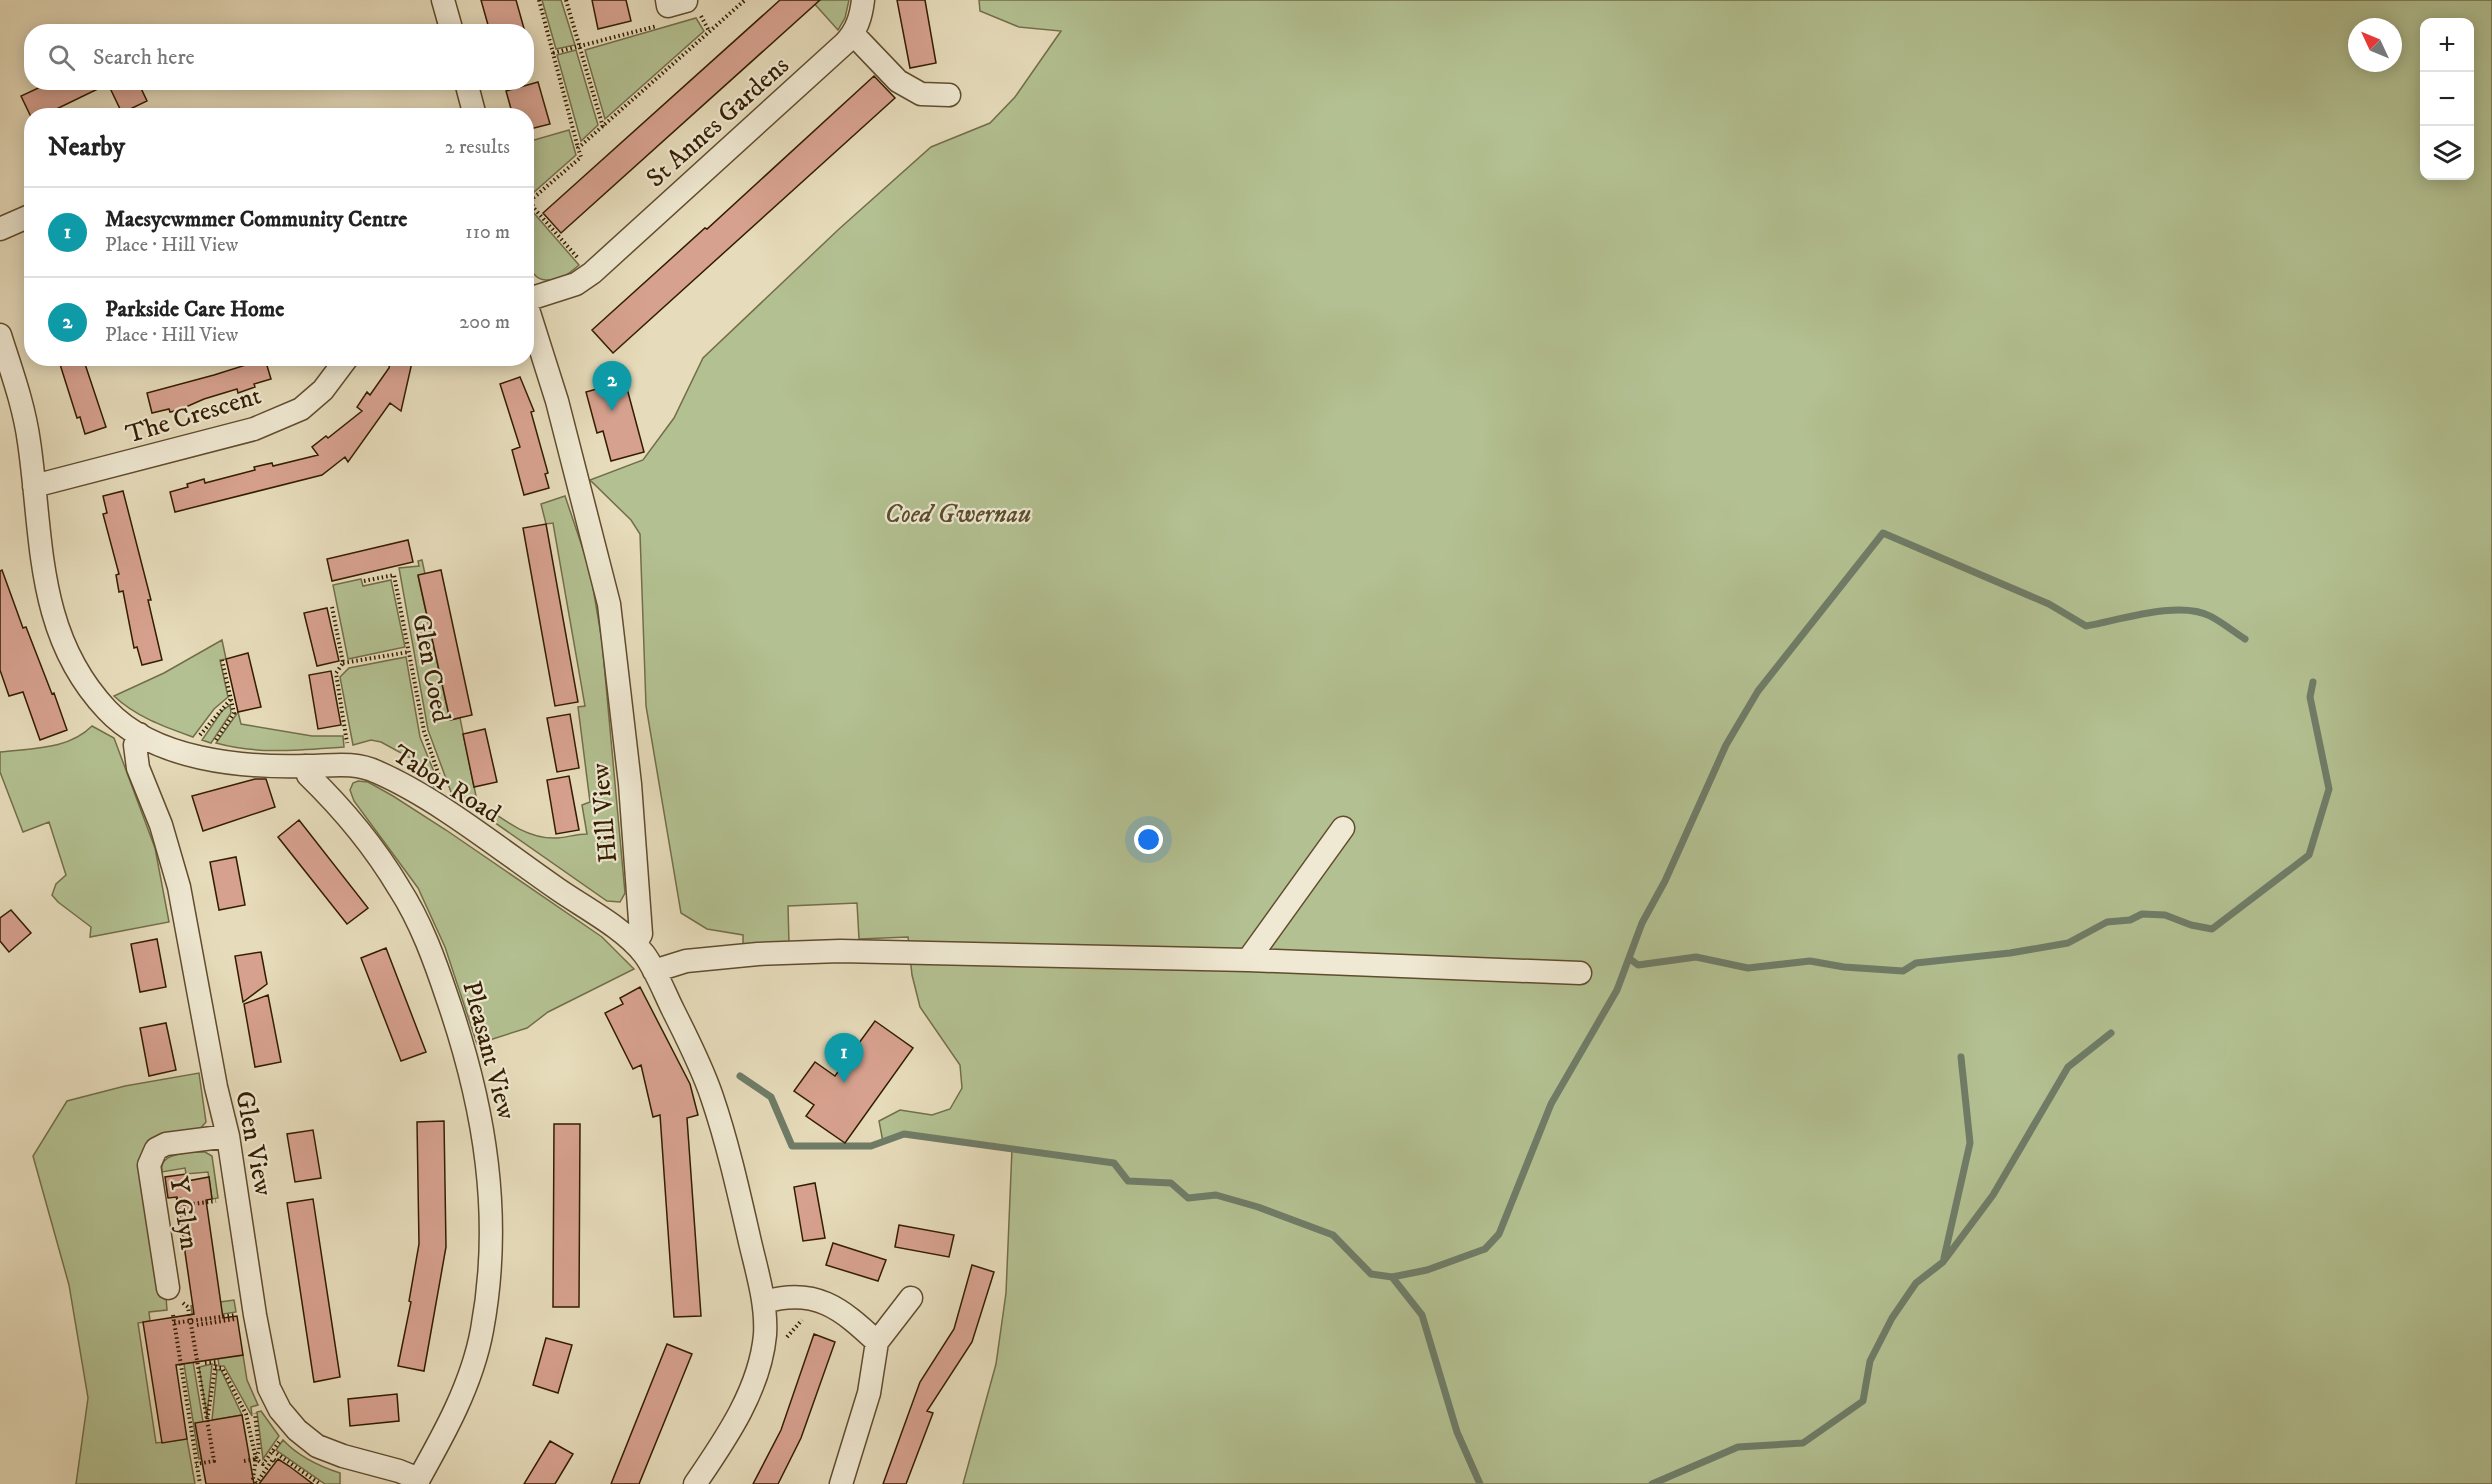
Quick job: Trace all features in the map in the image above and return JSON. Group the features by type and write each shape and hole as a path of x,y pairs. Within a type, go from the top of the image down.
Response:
{"street":[{"path":"443,0 450,24"},
{"name":"St Annes Gardens","path":"534,299 576,284 592,273 853,34 861,16 863,0"},
{"path":"853,34 898,81 921,94 949,95"},
{"path":"468,90 473,108"},
{"path":"0,229 24,218"},
{"name":"Hill View","path":"534,328 560,413 609,604 631,796 641,934 635,944"},
{"name":"Tabor Road","path":"0,335 27,429 43,576 51,606 75,665 90,690 124,727 178,751 209,760 247,765 351,764 375,771 434,804 635,944"},
{"name":"The Crescent","path":"34,486 254,429 301,409 323,390 341,366"},
{"name":"Glen View","path":"139,734 135,745 135,756 161,825 179,886 216,1087 228,1136 269,1388 280,1410 297,1430 317,1446 343,1456 399,1471 418,1482"},
{"name":"Pleasant View","path":"305,766 308,775 370,843 400,890 432,952 471,1071 484,1130 491,1236 488,1289 482,1332 470,1374 454,1412 418,1482"},
{"path":"1248,960 1343,828"},
{"path":"635,944 654,971 712,1095 735,1177 764,1302 765,1337 759,1366 748,1395 694,1484"},
{"path":"654,971 686,961 758,954 840,951 1248,960 1580,973"},
{"name":"Y Glyn","path":"168,1288 149,1165 156,1149 166,1144 228,1136"},
{"path":"764,1302 797,1297 827,1303 848,1315 877,1341"},
{"path":"841,1484 869,1393 877,1341 911,1298"}],"path":[{"path":"534,197 581,157 539,0"},
{"path":"566,0 603,127"},
{"path":"578,148 745,0"},
{"path":"684,5 709,31"},
{"path":"553,53 662,24"},
{"path":"534,208 592,273"},
{"name":"Glen Coed","path":"364,581 394,574 424,731 443,789"},
{"path":"332,607 343,663"},
{"path":"351,764 336,673 343,663 409,652"},
{"path":"209,760 212,745 234,713 222,660"},
{"path":"201,733 231,699"},
{"path":"171,1200 184,1199 185,1205 224,1200"},
{"path":"168,1288 188,1307 207,1421 213,1461 196,1464"},
{"path":"173,1315 200,1484"},
{"path":"174,1323 239,1315 237,1319 197,1325"},
{"path":"205,1363 216,1362 207,1421"},
{"path":"215,1368 222,1368 246,1414 256,1459 263,1464 272,1452 320,1484"},
{"path":"256,1484 254,1478 256,1459 260,1449 254,1410 260,1408"},
{"path":"244,1461 256,1459"},
{"path":"256,1484 273,1459 276,1461"}],"green space":[{"path":"542,0 561,0 575,45 556,49"},
{"path":"811,0 849,0 845,18 838,30"},
{"name":"Coed Gwernau","path":"979,0 2492,0 2492,1484 963,1484 996,1364 1006,1293 1012,1149 904,1134 883,1142 879,1121 900,1110 932,1115 950,1109 962,1088 960,1065 920,1007 912,975 908,937 859,939 857,903 788,906 789,943 743,945 743,935 707,929 681,913 646,706 640,534 631,520 590,480 643,460 674,418 703,358 839,229 931,147 990,123 1015,97 1061,31 1019,27 980,11"},
{"path":"696,18 704,31 605,119 585,50"},
{"path":"576,50 598,125 581,141 557,55"},
{"path":"569,130 576,155 534,192 534,140"},
{"path":"534,213 579,265 556,279 546,280 534,274"},
{"path":"565,496 590,570 602,641 625,893 620,902 607,901 451,792 428,730 399,568 419,566 418,561 422,560 425,574 418,576 447,707 450,720 460,718 477,801 525,832 547,838 587,834 582,805 590,802 578,707 585,706 553,523 546,524 541,504"},
{"path":"361,579 363,586 391,580 405,647 348,659 333,585"},
{"path":"222,640 226,659 220,660 228,697 214,709 193,737 141,716 114,696 164,673"},
{"path":"406,657 420,737 440,787 437,791 416,761 381,742 371,740 353,745 340,677 349,668"},
{"path":"230,705 231,713 211,743 202,740 222,711"},
{"path":"238,712 241,724 312,736 343,736 344,747 264,750 216,743"},
{"path":"92,726 114,738 155,848 169,922 90,937 91,927 52,895 56,884 66,875 49,822 23,832 0,772 0,752 61,744 72,740"},
{"path":"368,782 446,830 602,937 634,969 548,1012 527,1028 477,1044 445,947 418,888 354,801 350,790 353,783"},
{"path":"199,1073 206,1122 198,1131 166,1135 146,1206 160,1297 166,1297 167,1310 149,1312 150,1321 138,1323 156,1443 187,1439 195,1484 76,1484 88,1398 69,1285 33,1156 67,1101 125,1086"},
{"path":"190,1152 205,1152 212,1156 218,1198 212,1199 208,1172 186,1174 185,1168 162,1172 163,1162 166,1159"},
{"path":"234,1300 236,1312 193,1319 191,1306"},
{"path":"187,1325 209,1458 199,1459 178,1326"},
{"path":"243,1355 247,1380 258,1405 251,1407 252,1416 224,1366 219,1366 218,1358"},
{"path":"212,1364 207,1416 199,1367"},
{"path":"217,1370 221,1370 242,1415 212,1420"},
{"path":"261,1411 279,1436 263,1459 257,1412"},
{"path":"283,1440 309,1460 340,1473 340,1484 325,1484 276,1450"}],"building":[{"path":"481,0 516,0 523,24 488,24"},
{"path":"592,0 626,0 631,21 598,29"},
{"path":"780,0 820,0 561,233 543,213"},
{"path":"897,0 925,0 936,63 910,68"},
{"path":"874,76 895,98 613,353 592,330 705,228 707,229"},
{"path":"538,82 550,124 534,128 534,108 511,108 506,91 534,90 534,83"},
{"path":"34,90 96,90 58,108 27,108 21,96"},
{"path":"111,90 142,90 147,101 132,108 120,108"},
{"path":"61,366 86,366 106,427 85,434 80,417 77,418"},
{"path":"243,366 267,366 271,379 254,384 255,387 238,393 237,389 204,399 179,410 170,412 169,409 152,413 147,393"},
{"path":"389,366 411,366 401,411 390,403 348,462 345,457 322,475 175,512 170,492 188,487 187,484 204,479 205,483 255,470 254,467 272,463 273,466 318,455 312,447 326,436 328,438 362,411 357,407 367,392 370,395"},
{"path":"520,377 534,411 531,412 548,473 545,474 549,488 524,495 512,450 520,447 500,384"},
{"path":"625,381 644,452 611,461 603,431 597,433 586,392"},
{"path":"123,491 151,600 148,600 162,660 142,665 137,647 134,648 123,591 119,592 116,575 119,574 103,514 107,513 103,496"},
{"path":"546,524 578,702 555,706 523,528"},
{"path":"408,540 413,562 332,581 327,559"},
{"path":"2,570 23,628 26,627 67,730 40,740 23,692 9,696 0,670 0,571"},
{"path":"441,570 472,715 450,720 418,575"},
{"path":"327,608 339,661 317,666 304,613"},
{"path":"248,653 261,707 238,712 226,659"},
{"path":"331,671 341,725 318,729 309,675"},
{"path":"570,714 579,768 557,772 547,718"},
{"path":"485,729 497,782 474,787 463,734"},
{"path":"569,776 579,830 556,834 547,780"},
{"path":"255,779 266,779 275,807 203,831 192,796"},
{"path":"299,820 368,908 347,924 278,837"},
{"path":"236,857 245,905 219,910 210,862"},
{"path":"11,910 31,933 9,952 0,941 0,918"},
{"path":"157,939 166,987 140,992 131,944"},
{"path":"386,948 426,1052 401,1061 361,958"},
{"path":"261,952 267,984 243,1002 235,956"},
{"path":"640,987 690,1084 698,1115 687,1118 701,1316 674,1317 660,1115 653,1117 641,1065 633,1069 605,1013 623,1004 620,998"},
{"path":"268,995 281,1062 255,1067 244,1004"},
{"path":"875,1021 913,1048 845,1143 806,1116 814,1105 794,1091 815,1062 835,1076"},
{"path":"166,1023 176,1070 149,1076 140,1028"},
{"path":"444,1121 446,1247 424,1371 398,1366 411,1302 409,1301 419,1244 417,1122"},
{"path":"554,1124 580,1124 579,1307 553,1307"},
{"path":"313,1130 321,1178 295,1182 287,1134"},
{"path":"186,1174 187,1181 209,1177 212,1199 206,1200 223,1318 237,1316 243,1355 176,1365 187,1439 162,1443 143,1322 194,1314 177,1197 168,1198 165,1177"},
{"path":"815,1183 825,1238 803,1241 794,1187"},
{"path":"313,1199 340,1377 314,1382 287,1203"},
{"path":"899,1225 954,1235 949,1257 895,1247"},
{"path":"833,1243 886,1260 878,1281 826,1265"},
{"path":"972,1265 994,1272 972,1342 927,1411 933,1413 906,1484 883,1484 920,1382 954,1329"},
{"path":"814,1334 835,1342 801,1438 778,1484 753,1484 781,1430"},
{"path":"546,1338 572,1345 558,1393 533,1385"},
{"path":"667,1344 692,1354 639,1484 611,1484"},
{"path":"397,1394 399,1421 350,1426 348,1399"},
{"path":"242,1415 254,1484 206,1484 195,1423"},
{"path":"550,1441 573,1454 555,1484 524,1484"},
{"path":"278,1459 289,1466 313,1484 259,1484"}],"waterway":[{"path":"740,1076 771,1097 792,1146 871,1146 904,1134 1114,1163 1128,1181 1171,1183 1188,1198 1216,1195 1258,1207 1333,1235 1371,1274 1392,1277 1427,1270 1485,1249 1499,1234 1551,1104 1617,990 1642,923 1665,881 1726,745 1758,691 1883,533 2049,604 2086,626 2149,613 2182,610 2210,616 2245,639"},
{"path":"1630,959 1638,965 1696,957 1748,968 1810,961 1844,967 1903,971 1916,963 2010,953 2068,943 2107,922 2130,920 2142,914 2165,915 2191,925 2212,929 2309,855 2329,789 2310,697 2313,682"},
{"path":"1652,1484 1738,1447 1803,1443 1863,1401 1870,1361 1892,1318 1916,1283 1943,1262 1993,1195 2068,1067 2111,1033"},
{"path":"1944,1258 1970,1143 1961,1057"},
{"path":"1392,1277 1422,1315 1457,1432 1480,1484"}],"place":[{"name":"Parkside Care Home","path":"612,411"},
{"name":"Maesycwmmer Community Centre","path":"844,1083"}]}
